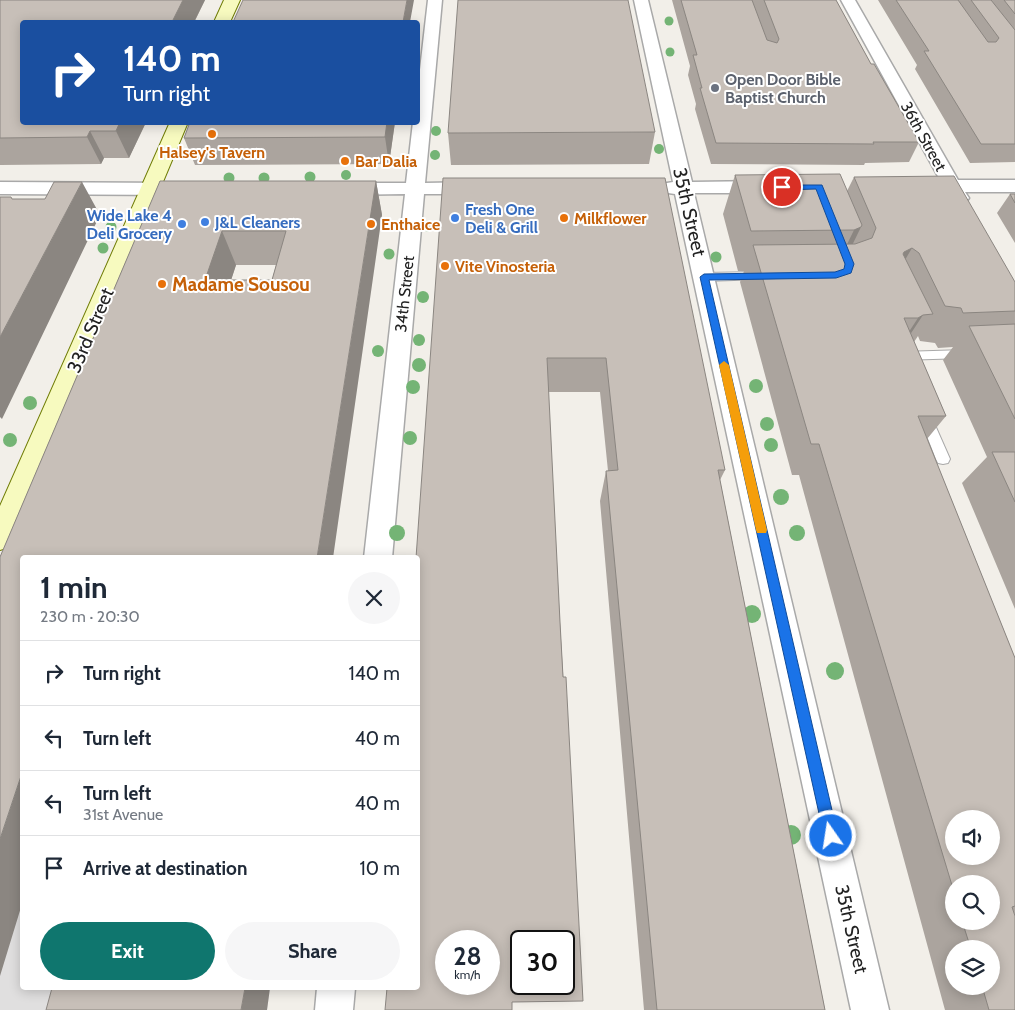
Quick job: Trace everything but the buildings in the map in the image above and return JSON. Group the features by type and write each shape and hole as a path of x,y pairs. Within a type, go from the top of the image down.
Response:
{"main road":[{"path":"223,20 232,0"},
{"name":"33rd Street","path":"0,538 178,125"}],"street":[{"name":"34th Street","path":"378,555 436,0"},
{"name":"36th Street","path":"848,0 967,212"},
{"name":"35th Street","path":"641,11 684,188 870,1010"},
{"path":"907,187 1015,186"},
{"path":"650,188 782,187"},
{"path":"0,188 195,189"},
{"path":"322,189 496,188"},
{"path":"334,1010 336,990"}],"lane":[{"path":"704,277 776,276"},
{"path":"915,347 975,351"},
{"path":"904,364 900,356 975,351"},
{"path":"922,407 943,459"}],"shaded area":[{"path":"20,614 20,990 270,990 267,1010 0,1010 0,667"}],"slow traffic":[{"path":"724,365 761,530"}],"place":[{"name":"Open Door Bible Baptist Church","path":"715,88"},
{"name":"Halsey's Tavern","path":"212,134"},
{"name":"Bar Dalia","path":"345,161"},
{"name":"Fresh One Deli & Grill","path":"455,218"},
{"name":"Milkflower","path":"564,218"},
{"name":"J&L Cleaners","path":"205,222"},
{"name":"Wide Lake 4 Deli Grocery","path":"182,224"},
{"name":"Enthaice","path":"371,224"},
{"name":"Vite Vinosteria","path":"445,266"},
{"name":"Madame Sousou","path":"162,284"}],"route":[{"path":"782,187 819,187 850,264 848,270 836,275 704,277 831,836"}]}
